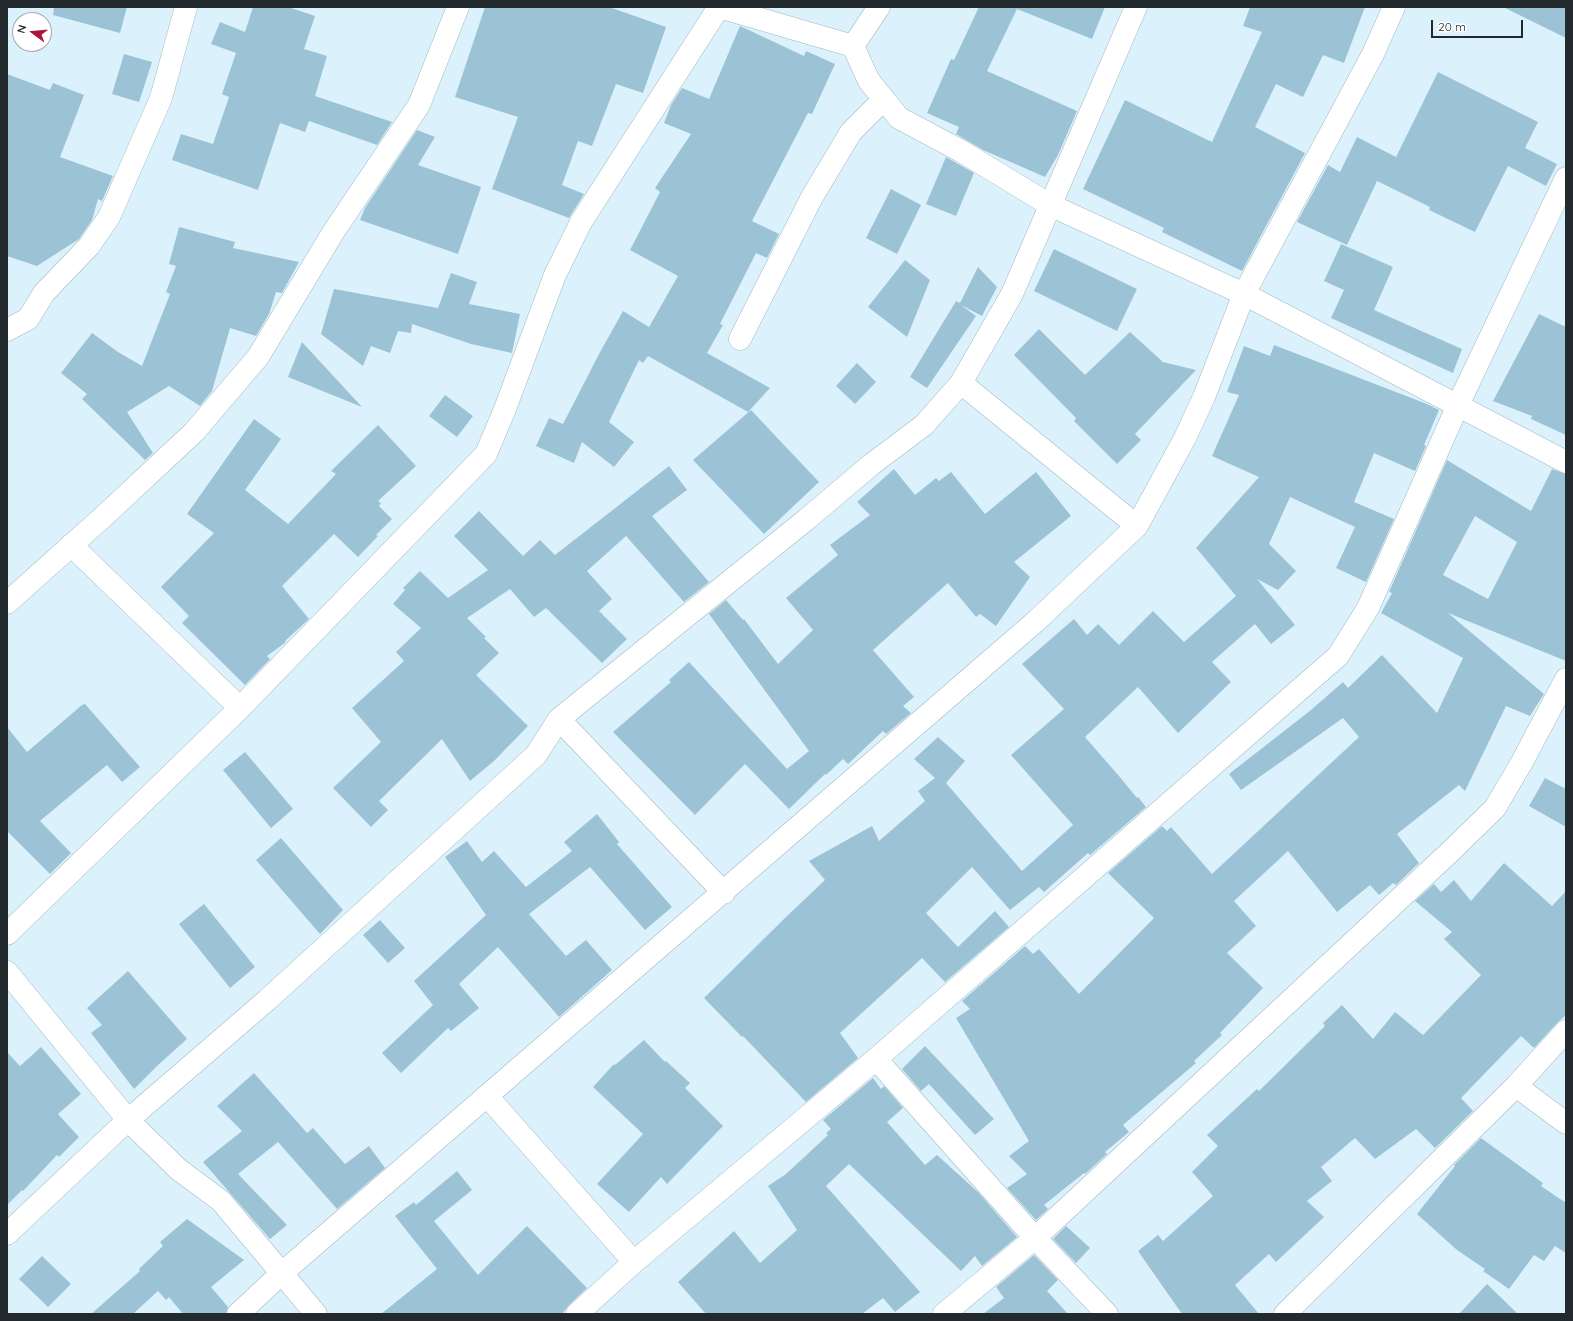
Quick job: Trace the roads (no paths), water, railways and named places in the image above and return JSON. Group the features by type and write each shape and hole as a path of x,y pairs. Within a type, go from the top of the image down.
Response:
{"street":[{"path":"7,330 28,319 44,293 89,246 109,217 161,98 186,7"},
{"path":"7,602 71,546 194,432 258,357 334,231 419,105 458,7"},
{"path":"7,934 240,708 486,454 505,409 555,275 581,222 719,7 853,46 869,81 899,118 961,151 1050,205 1244,294 1566,462"},
{"path":"853,46 879,7"},
{"path":"7,1234 128,1120 266,1001 536,755 559,719 872,464 924,425 961,383 1012,294 1136,7"},
{"path":"238,1314 282,1273 724,893 1035,622 1137,526 1185,438 1204,397 1244,294 1373,54 1394,7"},
{"path":"740,339 812,197 851,132 884,99"},
{"path":"577,1314 634,1262 876,1059 1338,656 1368,608 1458,405 1566,178"},
{"path":"961,383 1137,526"},
{"path":"71,546 240,708"},
{"path":"944,1314 1035,1238 1451,851 1495,808 1522,762 1566,679"},
{"path":"559,719 724,893"},
{"path":"7,972 128,1120 178,1170 221,1201 316,1314"},
{"path":"1285,1314 1516,1086 1566,1031"},
{"path":"876,1059 1035,1238 1107,1314"},
{"path":"1516,1086 1566,1123"},
{"path":"488,1096 634,1262"}]}
